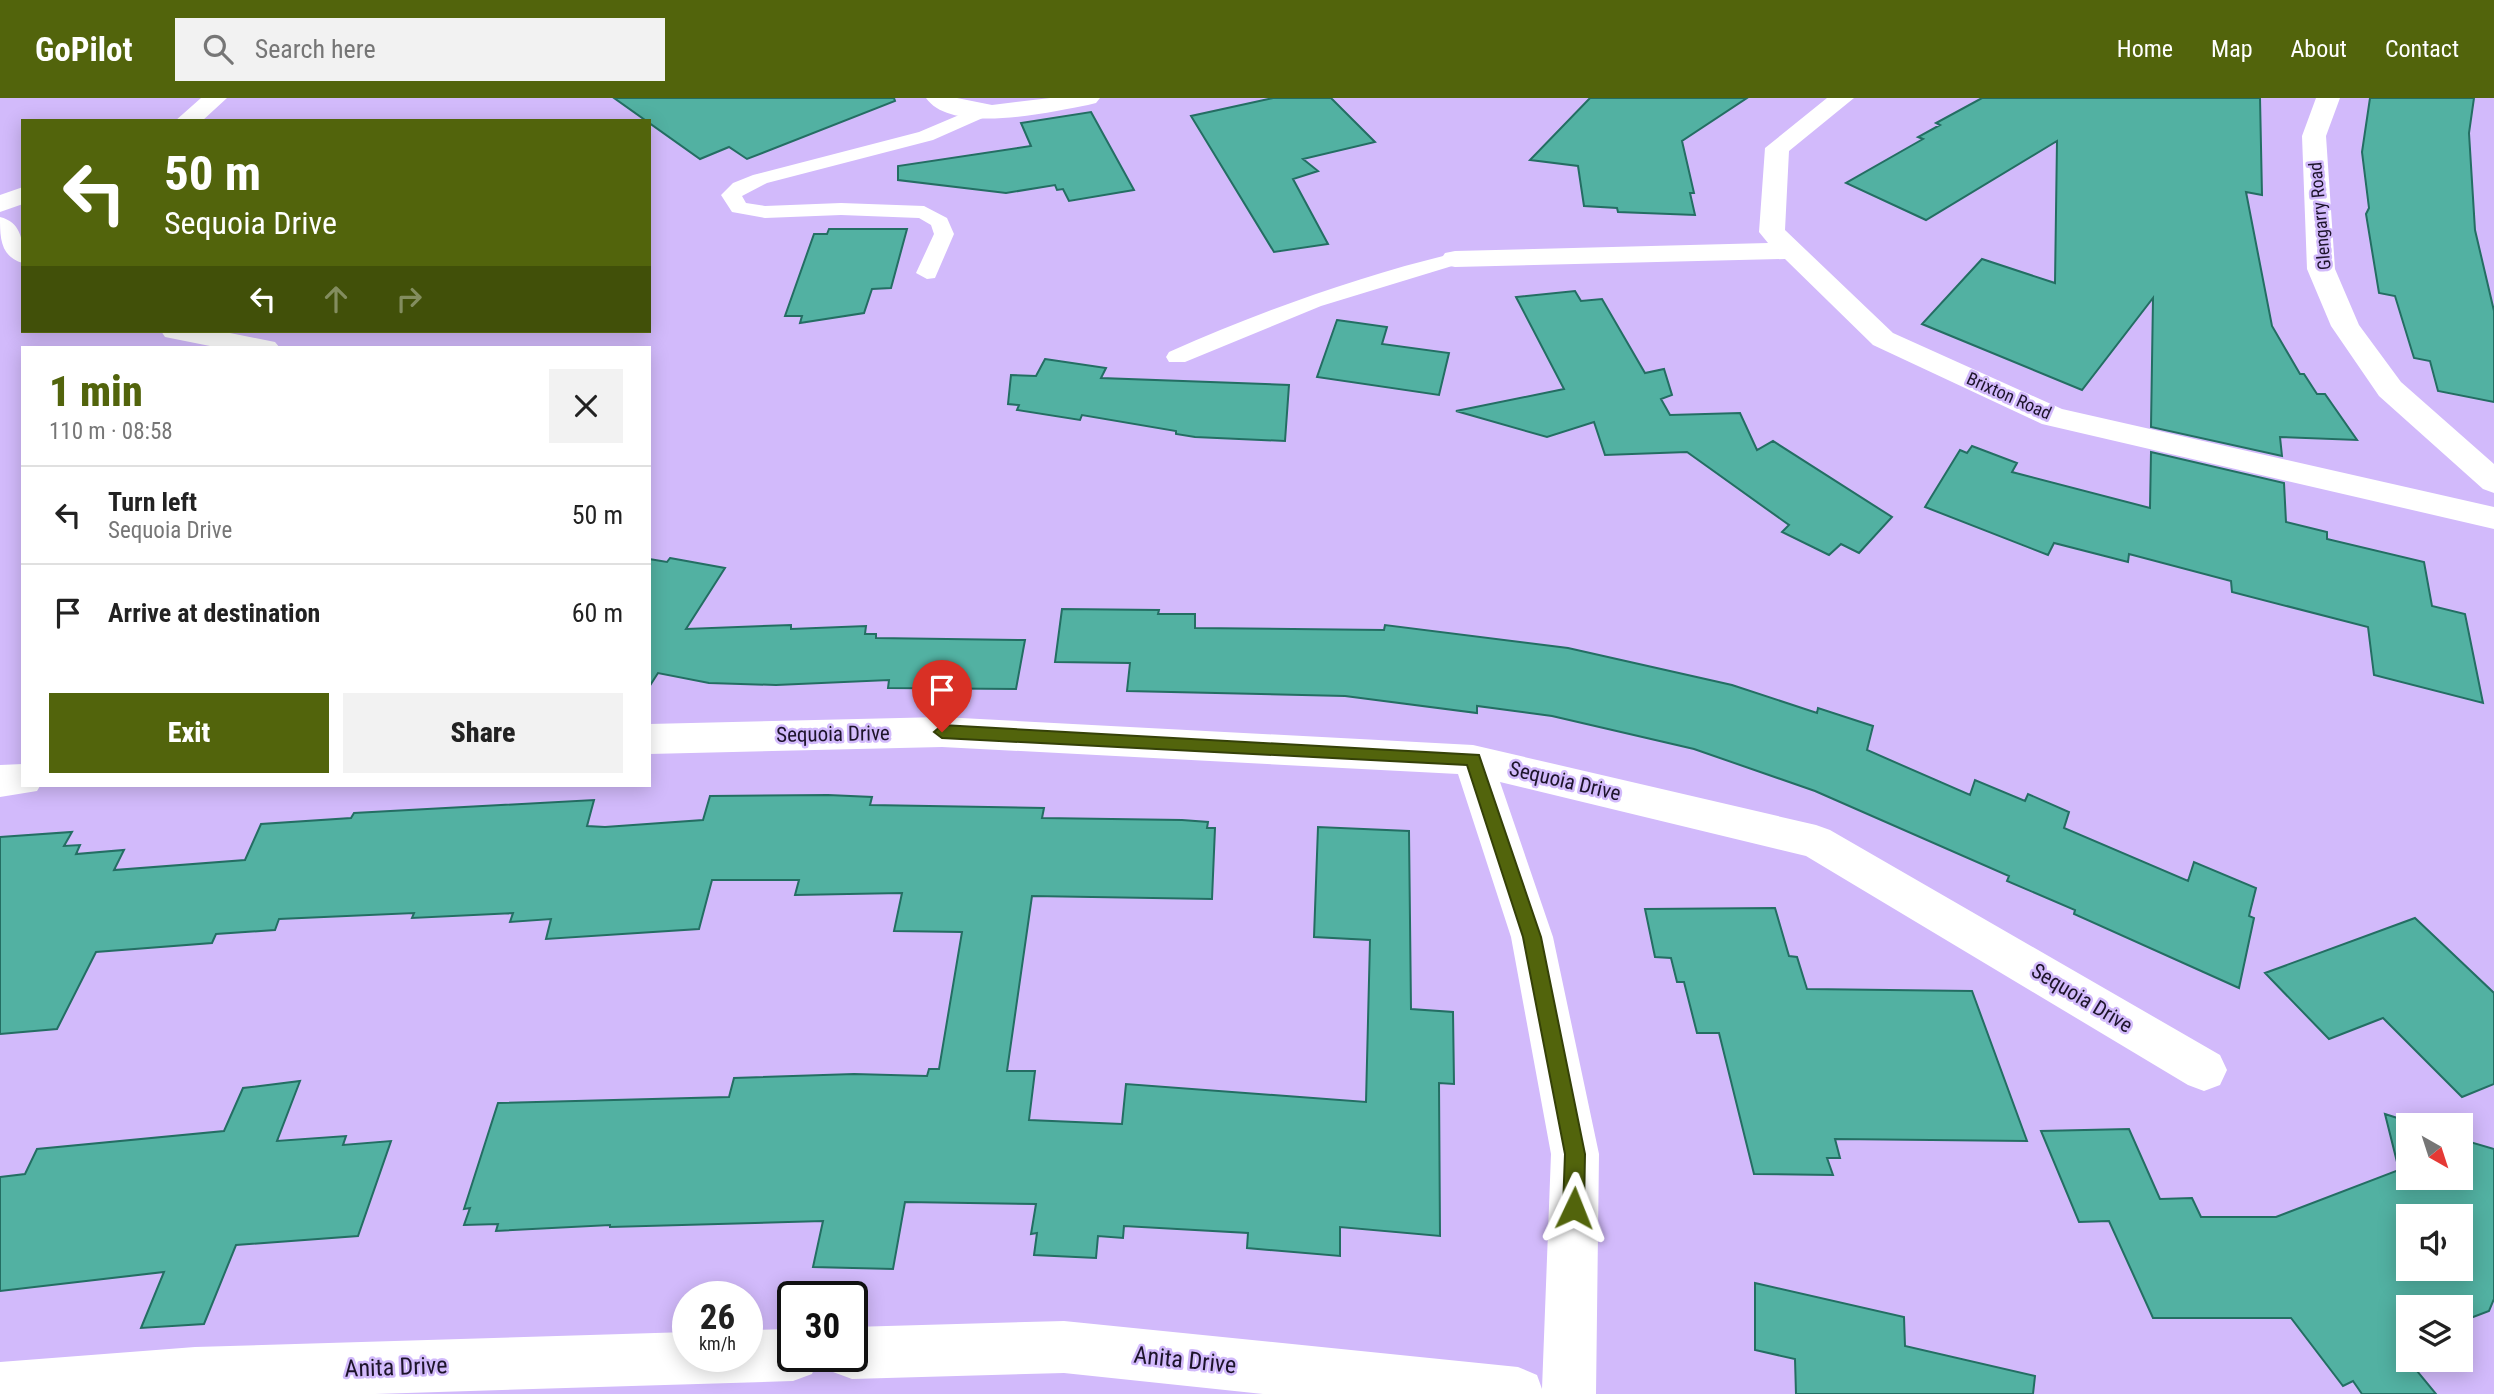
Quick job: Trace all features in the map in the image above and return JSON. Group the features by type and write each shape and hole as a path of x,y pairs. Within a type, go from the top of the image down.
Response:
{"street":[{"path":"189,119 215,98"},
{"path":"938,98 952,106 978,113 1088,98"},
{"name":"Brixton Road","path":"1842,98 1777,148 1772,232 1883,339 2053,417 2494,518"},
{"name":"Glengarry Road","path":"2328,98 2314,136 2321,269 2345,326 2390,389 2494,482"},
{"path":"0,204 21,196"},
{"path":"0,225 21,252"},
{"path":"1455,259 1792,251"},
{"path":"186,333 254,346"},
{"name":"Sequoia Drive","path":"651,739 942,732 1473,760 1816,842 2204,1070"},
{"path":"1473,760 1532,937 1575,1154 1569,1394"},
{"path":"0,781 21,780"},
{"name":"Anita Drive","path":"868,1353 1064,1347 1518,1394"},
{"name":"Anita Drive","path":"0,1389 195,1373 777,1355"}],"lane":[{"path":"927,273 944,234 940,222 924,212 841,209 765,212 739,208 731,195 740,187 760,179 926,136 978,113"},
{"path":"1177,357 1253,322 1394,273 1455,259"}],"building":[{"path":"614,98 894,98 895,101 747,159 729,147 700,159 651,124 651,119 644,119"},
{"path":"1273,98 1331,98 1375,142 1303,159 1318,171 1293,179 1328,244 1274,252 1191,116"},
{"path":"1590,98 1747,98 1682,141 1694,193 1690,193 1695,215 1618,212 1617,208 1584,206 1578,166 1530,160"},
{"path":"1982,98 2260,98 2262,195 2246,192 2272,326 2300,374 2304,374 2317,394 2325,394 2357,440 2280,437 2282,456 2151,427 2153,298 2082,390 1922,324 1982,259 2055,283 2057,141 1926,220 1846,183 1923,139 1918,137 1940,125 1936,123"},
{"path":"2370,98 2474,98 2469,133 2475,230 2494,311 2494,402 2438,391 2430,361 2414,358 2395,296 2379,293 2366,214 2369,208 2362,152"},
{"path":"1091,112 1134,190 1069,201 1063,189 1057,190 1055,185 1006,193 898,180 898,166 1031,146 1021,123"},
{"path":"829,229 907,229 891,288 872,289 864,313 800,323 802,316 785,316 814,234 827,234"},
{"path":"1575,291 1581,301 1602,299 1645,373 1664,369 1672,395 1661,399 1670,415 1740,413 1757,450 1773,441 1892,517 1859,553 1841,544 1829,555 1782,532 1789,525 1687,452 1605,455 1594,422 1547,437 1456,411 1564,389 1516,297"},
{"path":"1337,320 1387,327 1382,344 1449,353 1439,395 1317,377"},
{"path":"1045,359 1106,368 1101,378 1289,385 1285,441 1195,437 1176,434 1176,431 1082,415 1080,420 1017,410 1019,405 1008,404 1011,375 1036,376"},
{"path":"1972,446 2017,463 2012,472 2150,508 2151,452 2284,483 2286,522 2327,532 2327,539 2424,562 2432,606 2465,614 2483,703 2374,675 2368,627 2232,592 2231,581 2129,554 2128,562 2054,543 2048,555 1925,507 1960,450 1967,453"},
{"path":"670,558 725,568 686,629 791,625 791,629 866,626 865,634 876,634 876,638 1025,640 1016,689 888,688 889,680 776,685 709,683 658,673 651,684 651,559 667,562"},
{"path":"1062,609 1159,610 1158,614 1195,614 1195,628 1384,630 1385,625 1568,648 1732,685 1817,713 1818,708 1873,726 1867,750 1970,795 1975,780 2025,801 2028,794 2069,812 2064,828 2188,881 2194,862 2256,888 2249,916 2254,918 2239,988 2074,914 2075,910 2007,881 2009,876 1815,791 1694,749 1552,716 1477,706 1477,713 1345,696 1127,691 1130,663 1055,662"},
{"path":"710,796 872,797 870,805 1044,808 1042,818 1182,820 1208,822 1207,828 1215,828 1212,899 1032,896 1007,1071 1035,1071 1029,1120 1122,1124 1126,1084 1366,1102 1370,940 1314,937 1318,827 1409,831 1411,1009 1453,1012 1454,1084 1439,1083 1440,1236 1340,1227 1340,1256 1247,1248 1248,1233 1124,1226 1123,1238 1098,1236 1096,1258 1034,1255 1037,1233 1031,1234 1036,1204 905,1202 893,1269 813,1267 823,1221 610,1225 496,1231 498,1224 464,1225 470,1208 464,1209 498,1103 729,1097 734,1078 854,1074 927,1076 929,1069 939,1069 962,932 894,931 902,893 795,895 799,880 712,880 699,929 546,939 551,919 510,922 513,913 412,918 414,913 279,919 275,930 216,934 212,943 96,952 57,1029 0,1034 0,837 72,832 64,846 80,845 76,854 124,850 114,870 245,860 261,824 351,818 354,813 594,800 587,826 605,827 703,820"},
{"path":"1775,908 1789,956 1797,957 1807,989 1972,991 2027,1141 1835,1139 1840,1158 1827,1158 1833,1175 1754,1174 1719,1033 1697,1033 1684,982 1677,982 1671,958 1655,957 1645,909"},
{"path":"2415,918 2494,993 2494,1084 2462,1097 2383,1018 2329,1039 2265,973"},
{"path":"300,1081 277,1141 346,1136 343,1145 391,1141 358,1236 236,1245 204,1324 141,1328 164,1272 0,1291 0,1177 25,1174 37,1149 224,1131 243,1088"},
{"path":"2385,1114 2396,1118 2396,1158"},
{"path":"2129,1129 2160,1199 2192,1198 2201,1217 2276,1217 2396,1171 2396,1190 2473,1190 2473,1143 2494,1149 2494,1299 2489,1311 2473,1317 2473,1295 2396,1295 2396,1372 2418,1372 2436,1394 2362,1394 2353,1381 2343,1386 2291,1318 2153,1318 2109,1221 2079,1222 2041,1131"},
{"path":"1755,1283 1904,1317 1905,1346 2035,1376 2033,1394 1796,1394 1795,1359 1755,1350"}],"route":[{"path":"942,732 1473,760 1532,937 1575,1154 1574,1208"}]}
